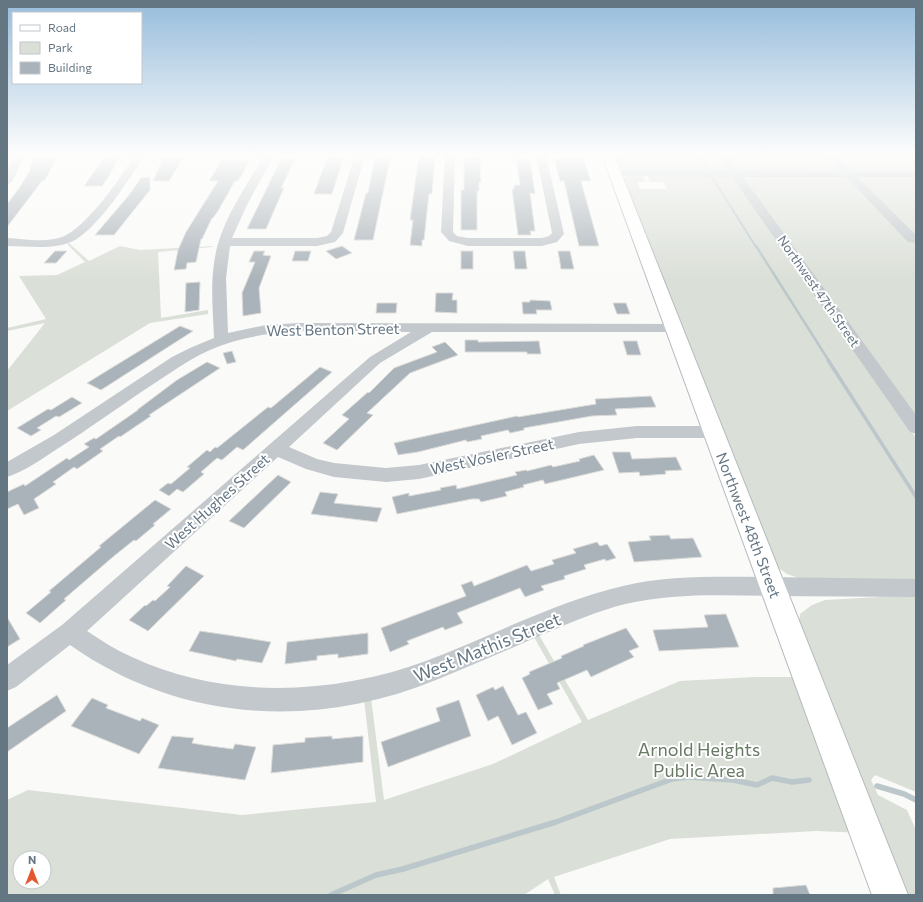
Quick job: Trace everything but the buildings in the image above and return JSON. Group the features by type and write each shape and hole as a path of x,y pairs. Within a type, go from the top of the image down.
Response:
{"main road":[{"name":"Northwest 48th Street","path":"624,197 890,895"}],"street":[{"path":"7,242 52,242 67,239 79,232 110,197"},
{"path":"221,340 220,266 224,242 247,197"},
{"path":"224,242 317,242 334,237 338,233 348,197"},
{"path":"448,197 447,232 450,237 459,241 542,242 555,238 558,232 550,197"},
{"name":"Northwest 47th Street","path":"751,197 916,428"},
{"path":"871,197 914,239"},
{"name":"West Benton Street","path":"7,470 33,455 185,356 221,340 247,332 283,327 674,328"},
{"name":"West Hughes Street","path":"7,679 70,632 374,360 429,327"},
{"name":"West Vosler Street","path":"275,448 312,464 334,470 386,475 419,472 579,438 637,432 714,432"},
{"name":"West Mathis Street","path":"70,632 128,668 174,685 207,694 234,698 293,700 370,690 401,682 589,605 624,595 650,590 683,587 772,586 916,588"}],"green space":[{"path":"631,197 749,197 916,438 916,580 799,578 787,574 777,567"},
{"path":"752,197 916,197 916,428"},
{"path":"69,243 89,261 120,246 140,250 213,246 158,252 161,318 208,310 208,314 150,323 7,411 7,371 45,323 7,331 7,328 46,319 19,276 57,275 85,262 67,244"},
{"path":"916,595 916,792 875,775 871,780 878,795 907,810 916,830 916,895 905,895 799,625 800,614 812,605 825,600"},
{"name":"Arnold Heights Public Area","path":"535,628 588,720 680,681 756,677 807,677 866,833 816,831 670,839 554,877 561,895 555,895 548,879 524,895 7,895 7,800 28,790 242,815 376,802 363,691 370,690 384,800 493,764 582,722 530,630"}],"waterway":[{"path":"725,197 756,247"},
{"path":"756,246 829,361"},
{"path":"828,360 916,497"},
{"path":"331,895 376,875 403,869 556,822 672,779 689,777 733,780 757,785 772,778 792,782 809,780"},
{"path":"877,786 904,794 916,800"}]}
